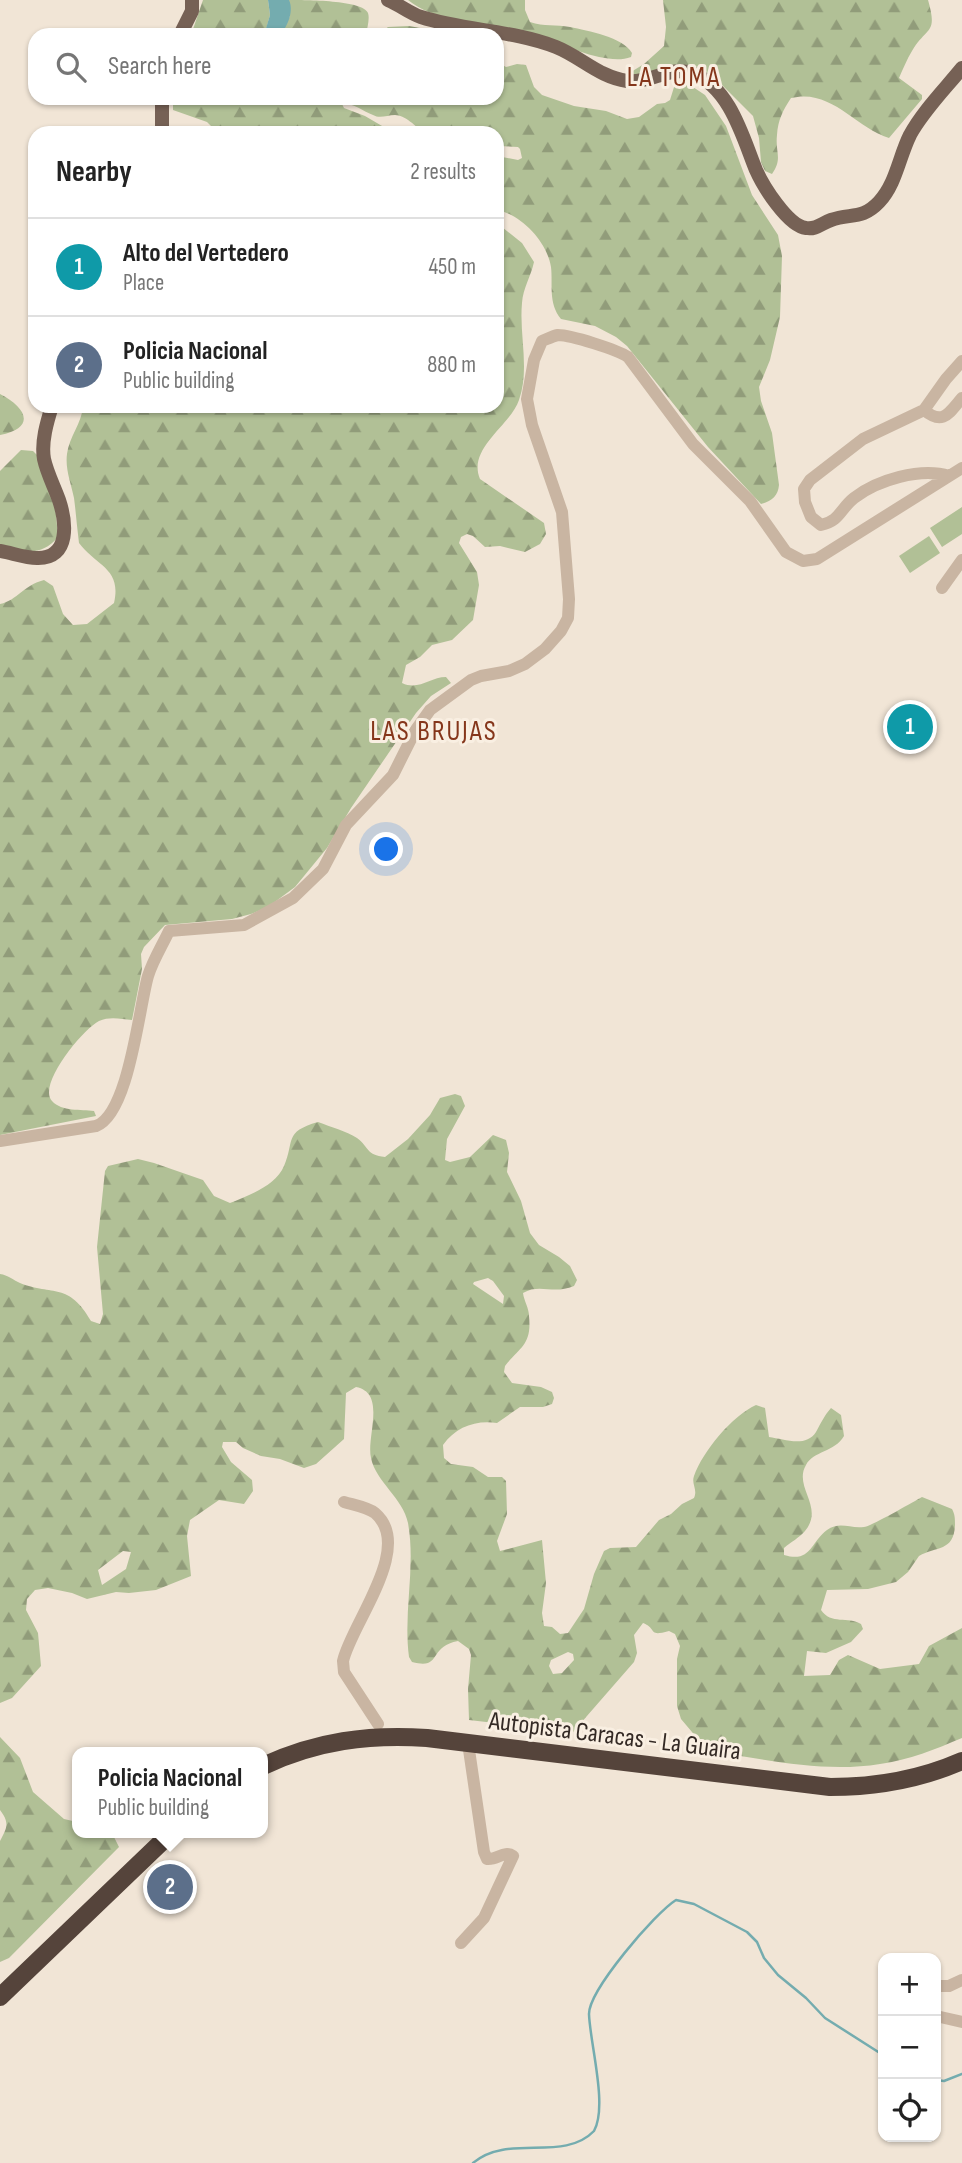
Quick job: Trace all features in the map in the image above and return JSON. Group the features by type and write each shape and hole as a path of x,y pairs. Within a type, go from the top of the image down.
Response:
{"highway":[{"name":"Autopista Caracas - La Guaira","path":"268,1751 339,1728 378,1724 428,1726 831,1775 893,1770 962,1748"},
{"name":"Autopista Caracas - La Guaira","path":"268,1764 308,1749 361,1737 397,1736 831,1787 895,1781 962,1761"},
{"path":"0,1980 149,1838"},
{"path":"0,1997 166,1838"}],"main road":[{"path":"184,28 192,12 192,0"},
{"path":"388,0 411,14 469,28"},
{"path":"504,33 557,48 594,71 618,79 636,81 681,70 698,75 712,87 731,111 757,172 789,220 808,229 831,220 864,214 881,200 889,188 914,128 962,68"},
{"path":"162,105 162,126"},
{"path":"0,551 45,558 53,554 63,542 65,526 62,511 44,456 50,413"}],"street":[{"path":"0,1142 96,1126 108,1119 117,1102 135,1042 150,971 169,932 244,925 307,887 323,869 346,825 393,775 415,731 430,710 471,680 509,671 525,664 545,649 561,631 569,612 564,524 556,489 532,425 527,399 537,348 550,338 564,336 618,351 628,358 693,444 750,500 780,545 797,560 807,562 817,559 962,468"},
{"path":"949,476 925,474 892,480 855,498 832,522 818,524 811,517 804,496 804,489 810,480 863,439 924,410 962,360"},
{"path":"924,410 940,418 961,400"},
{"path":"942,588 962,560"},
{"path":"344,1502 373,1511 382,1521 387,1536 380,1580 343,1661 344,1672 378,1724"},
{"path":"461,1943 484,1918 513,1856 509,1853 495,1859 487,1859 484,1852 468,1743"},
{"path":"941,1986 950,1986 962,1980"},
{"path":"941,2017 962,2022"}],"green space":[{"path":"203,0 268,0 270,15 266,28 193,28"},
{"path":"289,0 333,2 356,5 364,9 369,15 369,21 368,28 284,28 290,16"},
{"path":"408,0 525,0 525,10 530,22 570,27 604,36 621,43 632,53 631,57 623,59 599,57 522,31 447,18 419,8"},
{"path":"663,0 928,0 931,25 912,51 899,78 922,95 922,99 889,138 865,126 831,103 805,96 791,98 778,125 778,159 772,174 765,171 761,162 759,138 753,116 713,76 685,65 634,75 631,72 664,46 666,27"},
{"path":"409,26 420,28 387,28"},
{"path":"517,64 526,65 534,87 542,95 627,119 639,117 657,104 670,100 675,84 687,83 705,95 726,126 752,195 778,235 782,256 780,317 770,360 759,387 772,433 779,485 776,495 761,504 708,447 627,346 595,326 561,319 554,307 551,267 544,248 532,231 504,212 504,157 518,160 522,158 518,147 504,146 504,126 416,126 402,117 376,116 350,105 504,105 504,66"},
{"path":"173,105 342,105 382,126 211,126 207,122 173,110"},
{"path":"504,229 522,243 534,262 522,303 524,376 519,400 485,447 479,457 478,468 480,479 544,523 546,534 540,544 525,552 500,546 485,547 467,534 461,537 459,543 477,572 479,585 473,620 452,640 432,645 420,657 406,665 402,683 419,685 446,677 451,683 431,696 416,713 327,848 295,887 268,907 232,919 165,925 144,947 132,1020 107,1019 92,1026 64,1058 51,1083 49,1093 56,1105 94,1111 96,1116 0,1135 0,604 44,580 53,586 63,614 73,625 87,624 114,603 115,591 111,575 79,543 67,460 68,448 81,413 504,413"},
{"path":"0,394 16,405 24,417 19,427 0,435"},
{"path":"21,450 33,451 37,455 55,503 58,537 45,548 31,551 0,545 0,471"},
{"path":"962,507 962,534 942,547 930,528"},
{"path":"929,536 940,553 910,573 899,556"},
{"path":"455,1094 461,1096 465,1106 447,1139 445,1160 450,1162 470,1157 493,1135 506,1140 509,1153 507,1172 521,1201 530,1233 539,1245 570,1266 577,1280 574,1286 566,1288 535,1289 523,1293 529,1313 529,1333 524,1345 505,1366 504,1372 512,1383 541,1387 552,1392 552,1404 543,1407 520,1407 497,1423 467,1426 443,1445 444,1458 451,1464 473,1467 488,1477 502,1477 506,1481 507,1514 497,1541 500,1551 542,1540 546,1583 542,1613 544,1626 552,1627 560,1634 568,1633 584,1609 604,1551 610,1548 636,1547 659,1520 694,1498 693,1479 698,1466 719,1435 737,1417 756,1405 765,1408 769,1437 801,1441 812,1437 831,1408 841,1415 844,1436 835,1445 809,1460 806,1465 803,1481 812,1514 805,1531 784,1548 784,1555 793,1557 805,1554 821,1535 832,1527 868,1526 922,1497 952,1509 955,1525 954,1534 948,1544 919,1556 908,1572 896,1582 868,1589 827,1590 821,1610 825,1615 856,1622 861,1624 863,1629 851,1642 826,1653 807,1651 804,1676 830,1675 839,1660 848,1655 880,1669 919,1664 929,1646 962,1628 962,1738 912,1757 859,1766 797,1764 714,1752 703,1745 681,1719 677,1706 677,1659 680,1646 675,1634 669,1631 655,1633 643,1623 634,1635 637,1653 634,1662 573,1732 469,1720 469,1649 458,1641 442,1648 428,1663 412,1662 409,1657 407,1623 411,1557 408,1523 401,1506 374,1467 370,1449 373,1417 371,1398 356,1387 346,1393 344,1439 316,1464 304,1468 280,1459 261,1456 236,1442 223,1442 222,1447 231,1462 252,1480 253,1491 244,1504 219,1500 190,1520 187,1536 191,1576 156,1590 116,1592 87,1599 48,1588 35,1590 27,1599 26,1610 38,1633 41,1666 12,1698 0,1703 0,1274 32,1287 68,1295 91,1321 100,1324 103,1314 97,1247 105,1171 108,1166 138,1159 154,1163 203,1180 214,1196 230,1203 275,1179 284,1166 292,1138 307,1126 318,1122 343,1131 357,1138 371,1153 385,1157 408,1139 430,1115 440,1098","holes":["488,1278 504,1296 503,1304 473,1284","123,1551 131,1552 126,1569 102,1585 98,1570","568,1652 573,1654 574,1660 562,1673 553,1674 549,1666 551,1660"]},
{"path":"0,1737 20,1758 33,1792 64,1819 72,1821 72,1838 114,1838 119,1847 9,1958 0,1962 0,1841 6,1826 0,1810"}],"water":[{"path":"268,0 289,0 291,9 284,28 266,28 270,15"}],"waterway":[{"path":"473,2163 487,2154 502,2150 567,2145 594,2131 598,2120 599,2091 590,2027 592,2003 625,1953 676,1900 694,1904 747,1932 757,1942 764,1958 778,1975 825,2018 878,2052"},
{"path":"941,2081 962,2074"}],"place":[{"name":"Alto del Vertedero","path":"910,727"},
{"name":"Policia Nacional","path":"170,1887"}],"district":[{"name":"LA TOMA","path":"674,76"},
{"name":"LAS BRUJAS","path":"434,730"}]}
